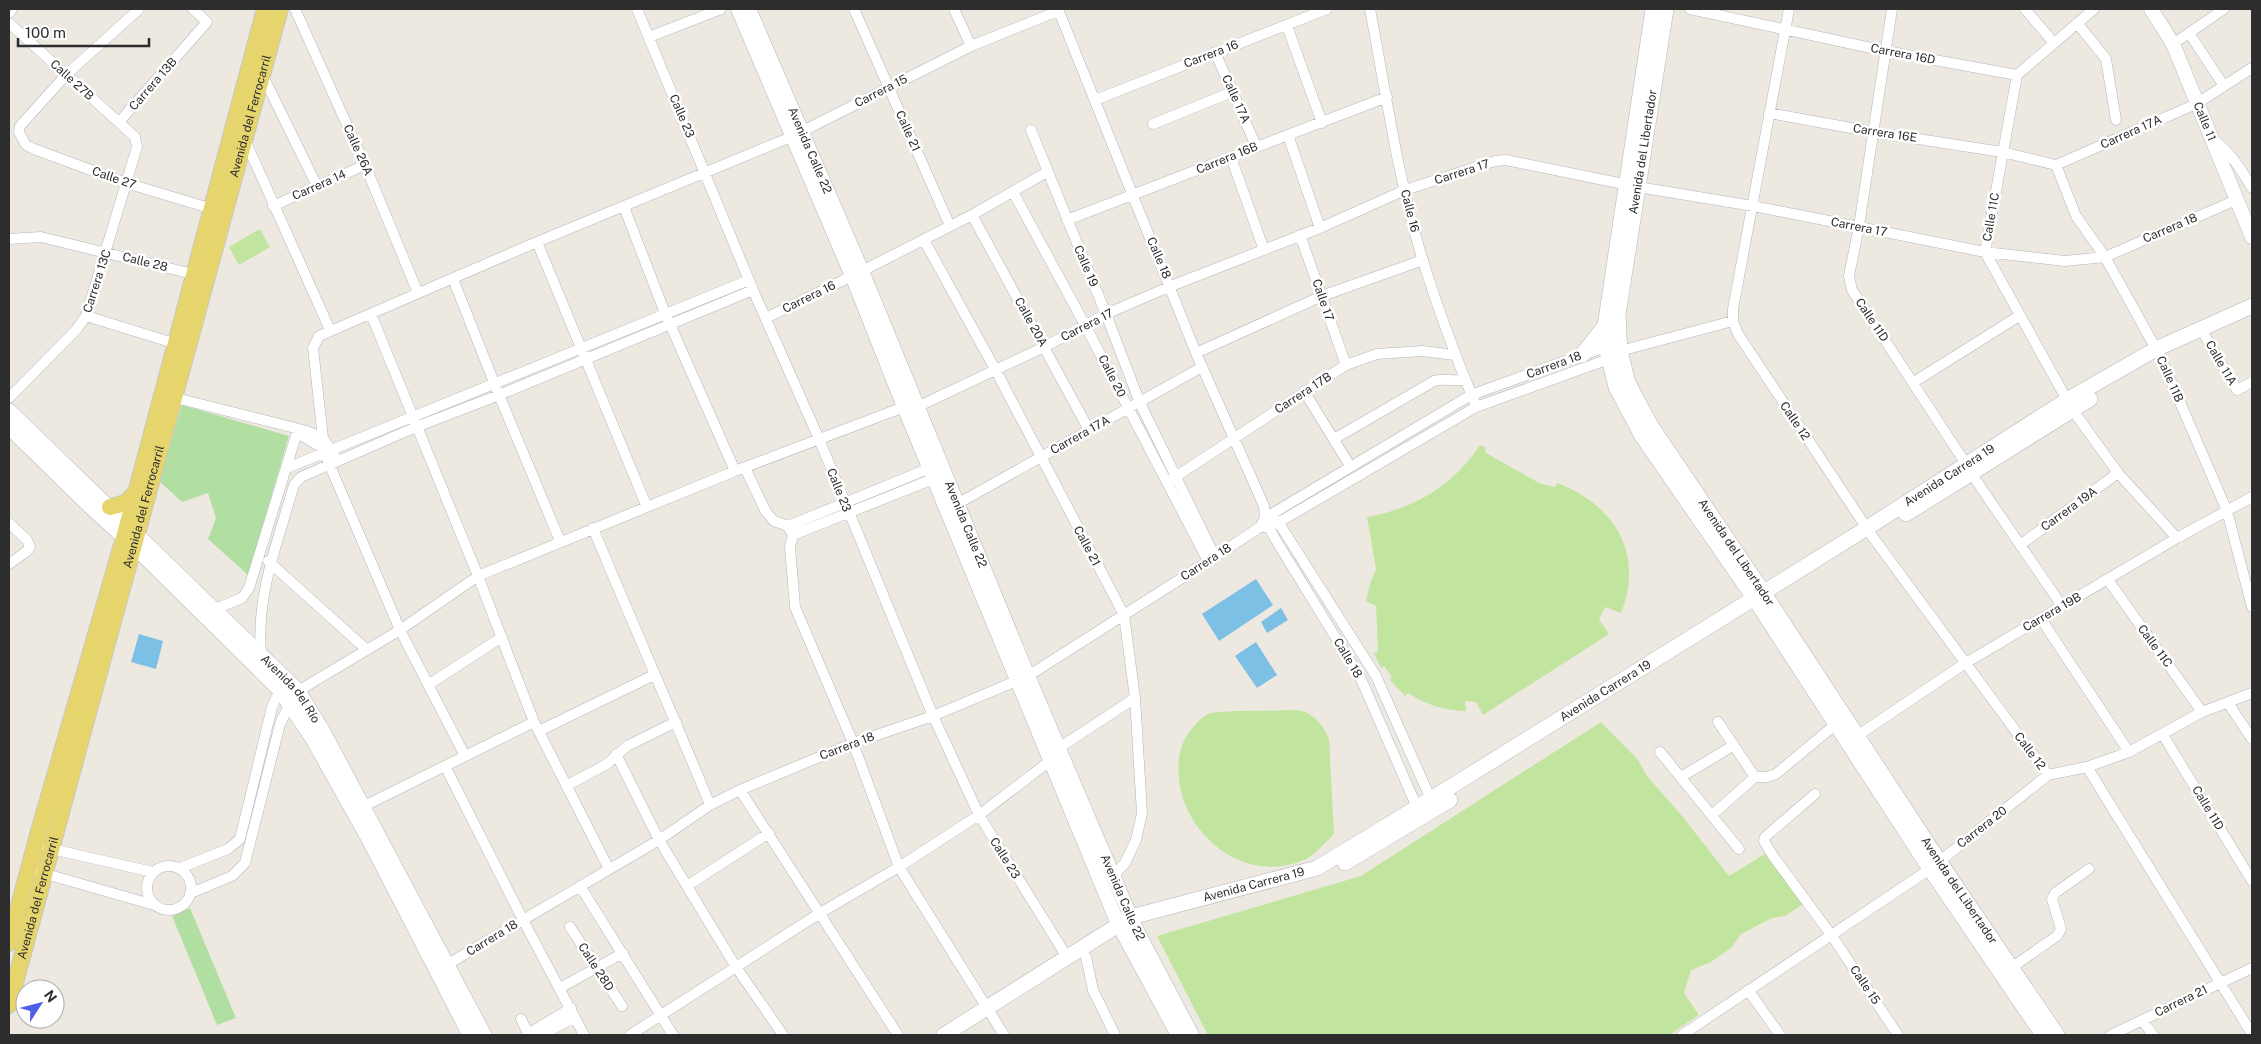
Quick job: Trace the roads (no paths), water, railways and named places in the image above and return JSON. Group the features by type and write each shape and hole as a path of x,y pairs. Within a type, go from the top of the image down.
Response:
{"main road":[{"name":"Avenida del Ferrocarril","path":"9,1005 45,874 131,536 217,211 264,9"},
{"name":"Avenida del Ferrocarril","path":"9,943 35,844 131,536 136,492 169,396 177,344 193,274 244,139 280,9"},
{"name":"Avenida del Libertador","path":"1611,352 1618,315 1652,9"},
{"name":"Avenida del Libertador","path":"1666,9 1605,326 1616,387 1642,436 1761,599 1857,736 1934,865 2043,1035"},
{"name":"Avenida Carrera 19","path":"963,1035 989,1012 1067,957 1127,925 1317,868 1419,812 2070,405 2158,352 2252,306"},
{"name":"Avenida Carrera 19","path":"2158,352 2205,336 2252,316"},
{"path":"1582,355 1605,326"},
{"name":"Avenida del Río","path":"9,411 110,507 131,536 280,690 294,697"},
{"name":"Avenida del Río","path":"9,427 215,609 261,653 294,697 313,739 358,809 442,968 484,1035"},
{"path":"110,507 126,503 136,492"},
{"name":"Avenida del Libertador","path":"1761,599 1836,724 1934,865 2011,968 2057,1035"},
{"name":"Avenida Carrera 19","path":"944,1035 989,1012 1086,957 1127,925"},
{"name":"Avenida del Río","path":"442,968 470,1035"}],"street":[{"path":"9,12 12,9"},
{"path":"66,75 139,9"},
{"name":"Carrera 13B","path":"119,122 207,22 193,9"},
{"name":"Calle 26A","path":"295,9 365,165 418,293"},
{"name":"Calle 23","path":"637,9 933,716 979,815 1067,957"},
{"path":"649,37 721,9"},
{"name":"Avenida Calle 22","path":"738,9 796,134 857,274 910,407 1023,678 1059,748 1114,876 1127,925 1192,1035"},
{"name":"Avenida Calle 22","path":"750,9 796,134"},
{"name":"Calle 21","path":"854,9 950,226"},
{"path":"954,9 971,46"},
{"name":"Carrera 16","path":"1095,100 1327,9"},
{"name":"Calle 16","path":"1370,9 1405,190 1423,260 1455,355 1476,407"},
{"name":"Carrera 16D","path":"1690,9 1786,28 1885,51 2016,75"},
{"path":"1733,321 1733,309 1789,9"},
{"name":"Calle 11D","path":"1892,9 1859,226 1849,276 1852,290 2062,606"},
{"path":"2025,9 2054,43"},
{"path":"2016,75 2094,9"},
{"name":"Calle 11","path":"2151,9 2173,44 2236,200 2252,233"},
{"path":"2203,9 2210,18"},
{"path":"2173,44 2224,9"},
{"name":"Carrera 15","path":"330,330 537,242 705,174 796,134 971,46 1058,10"},
{"name":"Calle 18","path":"1058,10 1132,195 1171,286 1196,353 1264,506 1274,537 1361,679 1419,812"},
{"name":"Calle 27B","path":"9,23 136,137"},
{"path":"2076,23 2106,59 2116,120"},
{"path":"1287,26 1322,123"},
{"path":"2189,33 2224,86"},
{"name":"Calle 17A","path":"1215,52 1256,146"},
{"name":"Carrera 17A","path":"2056,165 2196,104 2252,68"},
{"path":"262,74 317,186"},
{"name":"Calle 27","path":"66,75 20,126 19,132 26,145 126,184 217,211"},
{"name":"Calle 11C","path":"2016,75 1985,252 2070,405 2118,472 2177,538"},
{"path":"1154,124 1232,92"},
{"name":"Carrera 16B","path":"1067,220 1387,97"},
{"name":"Carrera 16E","path":"1769,112 1873,132 2002,152"},
{"name":"Calle 19","path":"1031,130 1140,403"},
{"path":"1288,135 1320,228"},
{"name":"Carrera 13C","path":"9,398 76,330 86,316 137,147 136,137"},
{"path":"2210,137 2230,154 2252,188"},
{"path":"244,139 330,330 319,336 313,348 323,438 400,630 465,756"},
{"path":"2002,152 2056,165"},
{"path":"1231,157 1264,250"},
{"name":"Carrera 17","path":"294,697 400,630 478,576 735,471 818,439 910,407 1044,347 1106,314 1171,286 1320,228 1405,190 1495,161 1506,160 1631,186 1753,206 1985,252 2065,261 2104,257"},
{"name":"Carrera 14","path":"273,206 365,165"},
{"name":"Calle 11B","path":"2056,165 2076,216 2104,257 2158,352 2227,511 2252,607"},
{"name":"Carrera 16","path":"766,318 924,240 1047,172"},
{"name":"Calle 20","path":"1013,192 1167,482 1211,559"},
{"name":"Carrera 18","path":"2104,257 2236,200"},
{"path":"624,207 665,313 735,471"},
{"name":"Calle 20A","path":"972,215 1089,430"},
{"name":"Calle 17","path":"1300,235 1346,365"},
{"name":"Calle 28","path":"9,239 41,237 193,274"},
{"name":"Calle 21","path":"924,240 995,369 1124,615 1135,698 1142,786 1142,813 1136,840 1126,863 1114,876"},
{"path":"537,242 647,507"},
{"path":"1196,353 1322,296 1423,260"},
{"path":"453,279 498,395 560,542"},
{"path":"414,423 498,395 665,313 751,285"},
{"path":"287,468 331,457 414,423 495,385 670,324 751,285"},
{"path":"371,314 478,576 536,726 609,869"},
{"path":"86,316 177,344"},
{"path":"1914,382 2019,316"},
{"name":"Carrera 18","path":"1269,522 1476,407 1611,352 1733,321"},
{"name":"Calle 12","path":"1733,321 1738,334 1869,532 1964,664 2048,775"},
{"name":"Calle 11A","path":"2205,336 2238,390 2252,382"},
{"name":"Carrera 17B","path":"1167,482 1346,365 1376,354 1422,350 1455,355"},
{"name":"Carrera 18","path":"442,968 659,840 710,805 740,790 853,743 933,716 1023,678 1269,522 1350,466 1471,395 1582,355 1611,352"},
{"name":"Carrera 17A","path":"957,504 1202,367"},
{"path":"1334,439 1434,381 1440,379 1452,382 1465,379"},
{"path":"1304,391 1350,466"},
{"path":"169,396 323,438"},
{"name":"Calle 20","path":"1140,403 1177,476 1211,559"},
{"path":"298,431 331,457"},
{"path":"215,609 242,598 247,592 261,557 298,431"},
{"path":"261,653 259,628 262,597 294,485 301,477 331,457"},
{"path":"746,468 766,512 774,521 791,531"},
{"path":"791,531 845,507 937,471"},
{"name":"Avenida Calle 22","path":"937,471 957,504 1023,678 1050,761 1178,1035"},
{"name":"Carrera 19A","path":"2020,544 2118,472"},
{"name":"Carrera 19B","path":"1857,736 1964,664 2177,538 2252,497"},
{"name":"Calle 18","path":"1269,522 1376,676 1433,804"},
{"path":"9,523 27,540 30,547 9,564"},
{"path":"593,528 710,805"},
{"path":"791,531 790,547 795,607 853,743 899,867 1004,1035"},
{"path":"261,557 272,563 367,650"},
{"name":"Calle 11C","path":"2108,580 2202,712"},
{"path":"2041,619 2129,752"},
{"path":"428,685 502,637"},
{"path":"358,809 465,756 654,675"},
{"path":"154,905 147,892 149,878 154,872 166,866 180,868 228,850 240,839 272,707 280,690"},
{"name":"Carrera 20","path":"1682,1035 1832,936 1934,865 2048,775 2087,767 2129,752 2202,712 2252,693"},
{"path":"191,893 232,876 245,863 280,724 294,697"},
{"path":"1059,748 1135,698"},
{"path":"2228,703 2252,739"},
{"path":"566,786 607,764 626,746 676,722"},
{"path":"1718,722 1755,777"},
{"path":"1712,815 1755,777 1767,777 1776,774 1836,724"},
{"name":"Calle 11D","path":"2163,735 2252,881"},
{"path":"1681,778 1734,744"},
{"path":"1660,752 1739,849"},
{"path":"616,754 659,840 736,967 783,1035"},
{"path":"630,1035 820,913 899,867 979,815 1050,761"},
{"path":"445,766 584,1035"},
{"path":"2087,767 2252,1034"},
{"path":"740,790 898,1035"},
{"name":"Calle 15","path":"1815,794 1765,837 1764,841 1772,856 1832,936 1898,1035"},
{"path":"687,886 768,833"},
{"path":"35,844 154,872"},
{"path":"29,869 154,905 163,910 175,910 186,904 191,893 190,879 180,868"},
{"path":"2011,968 2057,936 2061,928 2052,899 2055,894 2088,869"},
{"path":"580,886 673,1035"},
{"name":"Calle 28D","path":"570,927 622,1006"},
{"path":"560,988 623,953"},
{"path":"1086,957 1093,990 1115,1035"},
{"name":"Carrera 21","path":"2110,1035 2252,968"},
{"path":"1748,990 1780,1035"},
{"path":"521,1019 529,1034 573,1013"},
{"path":"542,1035 573,1013"},
{"path":"2142,1020 2153,1035"}],"water":[{"path":"1256,579 1273,605 1219,641 1202,614"},
{"path":"1281,608 1288,620 1267,633 1261,622"},
{"path":"139,634 163,641 156,669 131,662"},
{"path":"1256,642 1277,675 1257,688 1235,656"}]}
